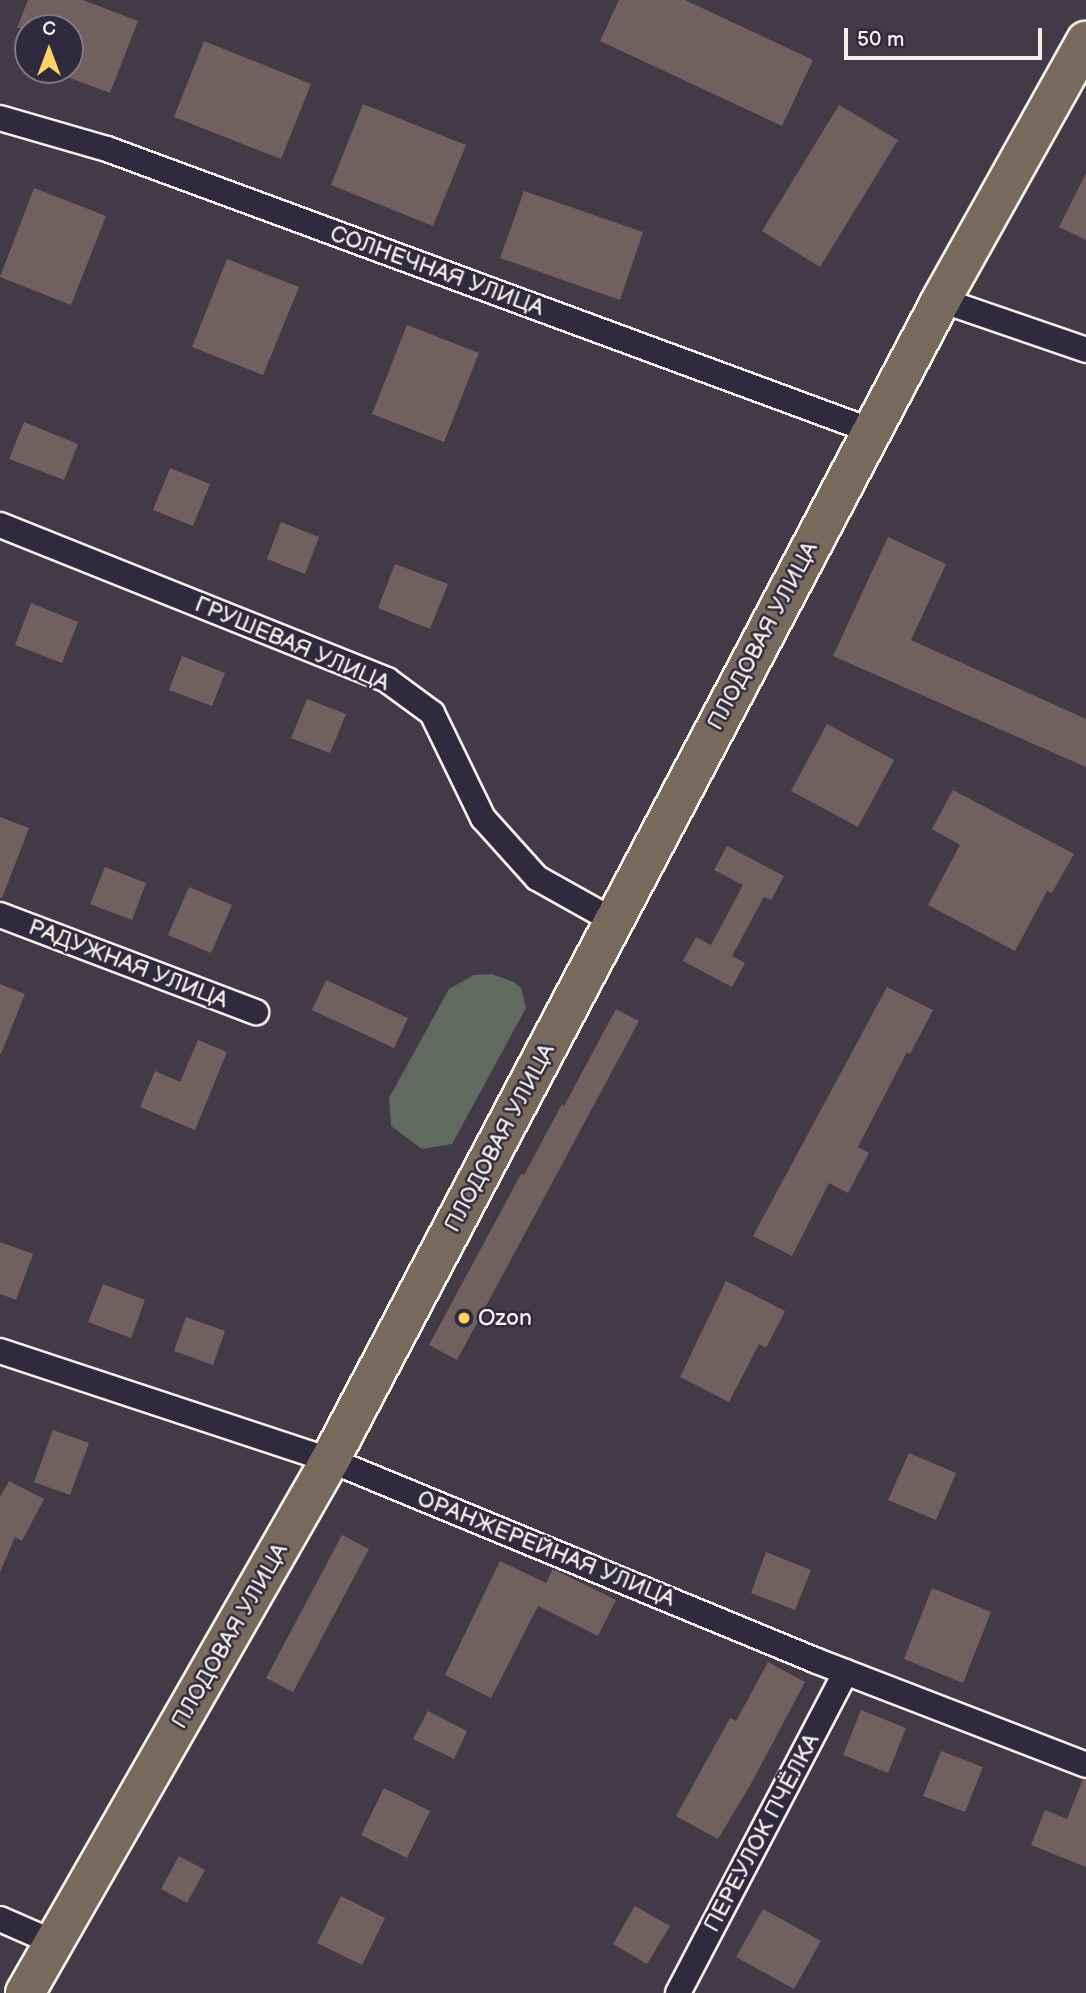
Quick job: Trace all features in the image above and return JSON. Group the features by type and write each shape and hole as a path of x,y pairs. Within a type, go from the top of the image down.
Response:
{"main road":[{"name":"ПЛОДОВАЯ УЛИЦА","path":"40,1967 330,1460 612,920 941,300 1086,41"}],"street":[{"name":"СОЛНЕЧНАЯ УЛИЦА","path":"0,118 107,149 872,431"},
{"path":"941,300 1086,350"},
{"name":"ГРУШЕВАЯ УЛИЦА","path":"0,525 387,680 432,713 483,818 537,878 612,920"},
{"name":"РАДУЖНАЯ УЛИЦА","path":"0,915 256,1012"},
{"name":"ОРАНЖЕРЕЙНАЯ УЛИЦА","path":"0,1351 330,1460 846,1672 1086,1765"},
{"name":"ПЕРЕУЛОК ПЧЁЛКА","path":"678,1993 846,1672"},
{"path":"0,1919 40,1967"}],"shaded area":[{"path":"491,974 514,982 521,988 526,1008 452,1144 422,1149 391,1126 389,1098 449,989 474,975"}],"building":[{"path":"28,0 83,0 138,21 110,93 84,83 84,14 22,14"},
{"path":"619,0 685,0 813,60 782,126 600,41"},
{"path":"204,41 311,84 281,159 174,117"},
{"path":"363,104 466,145 433,226 331,185"},
{"path":"839,105 898,140 820,267 762,231"},
{"path":"1086,173 1086,240 1059,227"},
{"path":"34,188 106,216 71,305 0,277"},
{"path":"524,191 643,232 620,300 500,258"},
{"path":"227,259 299,287 263,375 192,347"},
{"path":"407,325 479,353 444,442 372,414"},
{"path":"24,422 78,444 64,480 9,459"},
{"path":"170,468 210,484 193,526 153,510"},
{"path":"281,522 319,537 305,574 267,559"},
{"path":"888,537 946,564 911,640 1086,719 1086,767 833,656"},
{"path":"395,564 448,584 430,629 378,608"},
{"path":"31,603 78,622 62,663 15,645"},
{"path":"182,656 225,673 212,706 169,690"},
{"path":"307,699 346,714 330,753 291,738"},
{"path":"827,724 894,760 858,827 791,791"},
{"path":"953,790 1074,854 1052,893 1047,891 1015,951 928,905 960,845 932,829"},
{"path":"0,817 29,828 2,898 0,898"},
{"path":"727,846 784,876 771,900 764,897 732,956 745,963 732,987 683,961 696,937 711,945 743,885 714,870"},
{"path":"105,867 146,883 132,920 90,904"},
{"path":"189,887 232,905 211,953 168,935"},
{"path":"326,980 408,1018 394,1048 312,1010"},
{"path":"0,984 25,994 1,1054 0,1054"},
{"path":"887,987 933,1010 910,1054 907,1052 858,1147 869,1153 848,1193 829,1183 792,1256 753,1236"},
{"path":"616,1009 639,1021 457,1360 429,1345 521,1174 524,1175 562,1104 564,1106"},
{"path":"198,1040 227,1052 195,1130 140,1107 155,1071 180,1082"},
{"path":"0,1242 33,1254 16,1300 0,1294"},
{"path":"726,1281 785,1311 766,1348 759,1344 729,1402 680,1377"},
{"path":"103,1284 145,1300 131,1338 88,1322"},
{"path":"186,1317 225,1331 213,1365 174,1351"},
{"path":"53,1430 89,1443 70,1495 34,1482"},
{"path":"909,1453 956,1473 936,1520 888,1500"},
{"path":"9,1481 44,1499 22,1541 15,1537 0,1572 0,1497"},
{"path":"342,1535 369,1549 293,1692 266,1678"},
{"path":"766,1552 811,1570 795,1610 751,1593"},
{"path":"500,1561 546,1583 553,1569 616,1600 598,1636 538,1606 491,1698 445,1675"},
{"path":"932,1588 991,1612 963,1683 904,1659"},
{"path":"768,1662 805,1682 752,1782 718,1839 676,1816 730,1718 736,1721"},
{"path":"861,1710 906,1728 888,1773 843,1755"},
{"path":"428,1711 467,1731 454,1759 413,1739"},
{"path":"941,1751 983,1767 965,1812 923,1796"},
{"path":"1083,1779 1086,1780 1086,1867 1031,1845 1045,1810 1067,1819"},
{"path":"384,1788 430,1811 407,1858 361,1835"},
{"path":"179,1856 205,1870 187,1903 161,1889"},
{"path":"341,1896 385,1918 362,1965 317,1943"},
{"path":"635,1906 670,1926 647,1964 613,1944"},
{"path":"763,1909 821,1941 794,1989 736,1957"}],"place":[{"name":"Ozon","path":"464,1318"}]}
